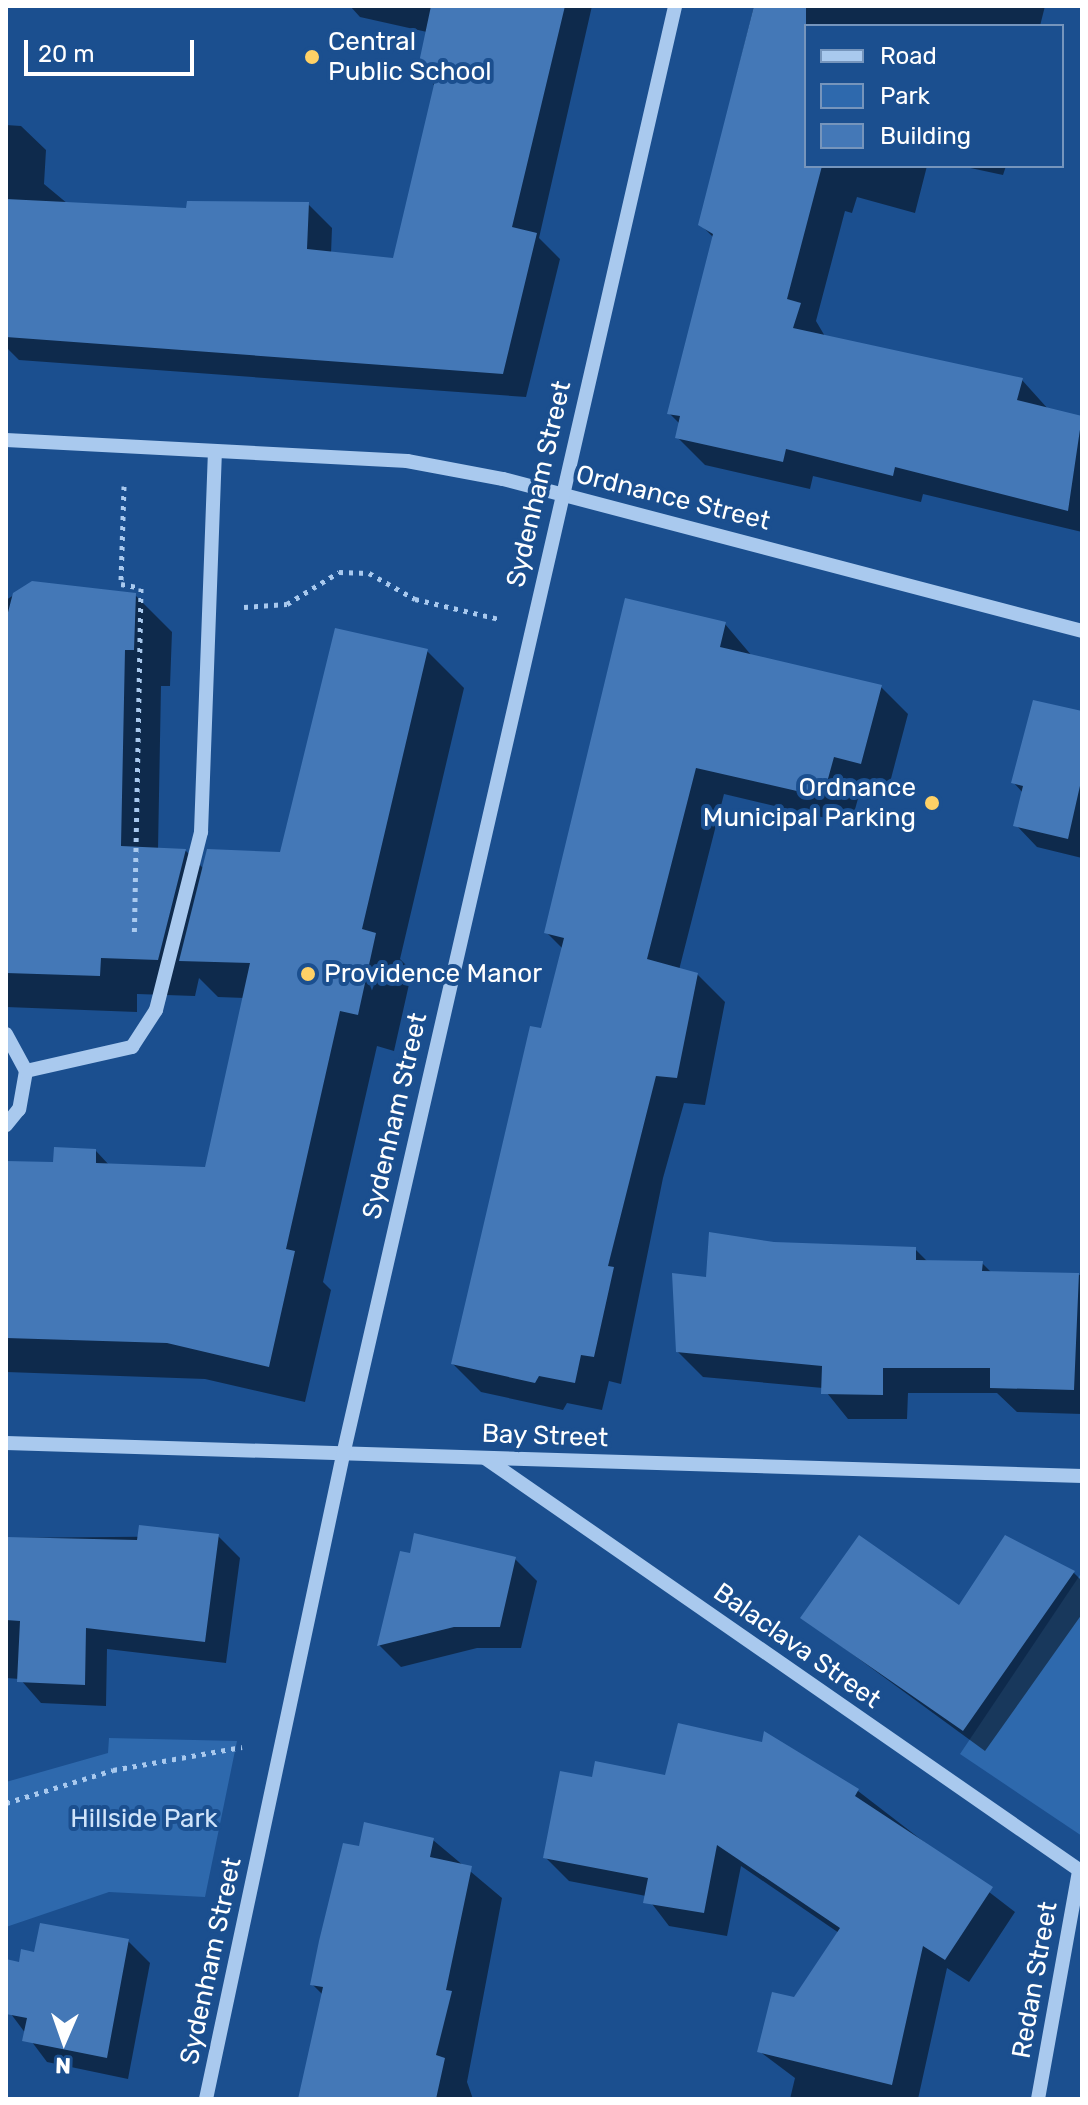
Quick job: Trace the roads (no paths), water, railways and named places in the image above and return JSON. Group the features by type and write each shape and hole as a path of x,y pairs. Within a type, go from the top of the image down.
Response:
{"street":[{"name":"Sydenham Street","path":"206,2099 343,1455 675,6"},
{"name":"Ordnance Street","path":"6,440 407,461 561,494 1082,631"},
{"path":"26,1071 95,1061 132,1047 156,1010 201,832 215,452"},
{"path":"6,1034 26,1071 19,1109 6,1125"},
{"name":"Bay Street","path":"6,1443 1082,1476"},
{"name":"Balaclava Street","path":"485,1458 1080,1871"},
{"name":"Redan Street","path":"1038,2099 1080,1871"}],"place":[{"name":"Central Public School","path":"312,57"},
{"name":"Ordnance Municipal Parking","path":"932,803"},
{"name":"Providence Manor","path":"308,974"}],"park label":[{"name":"Hillside Park","path":"144,1819"}]}
